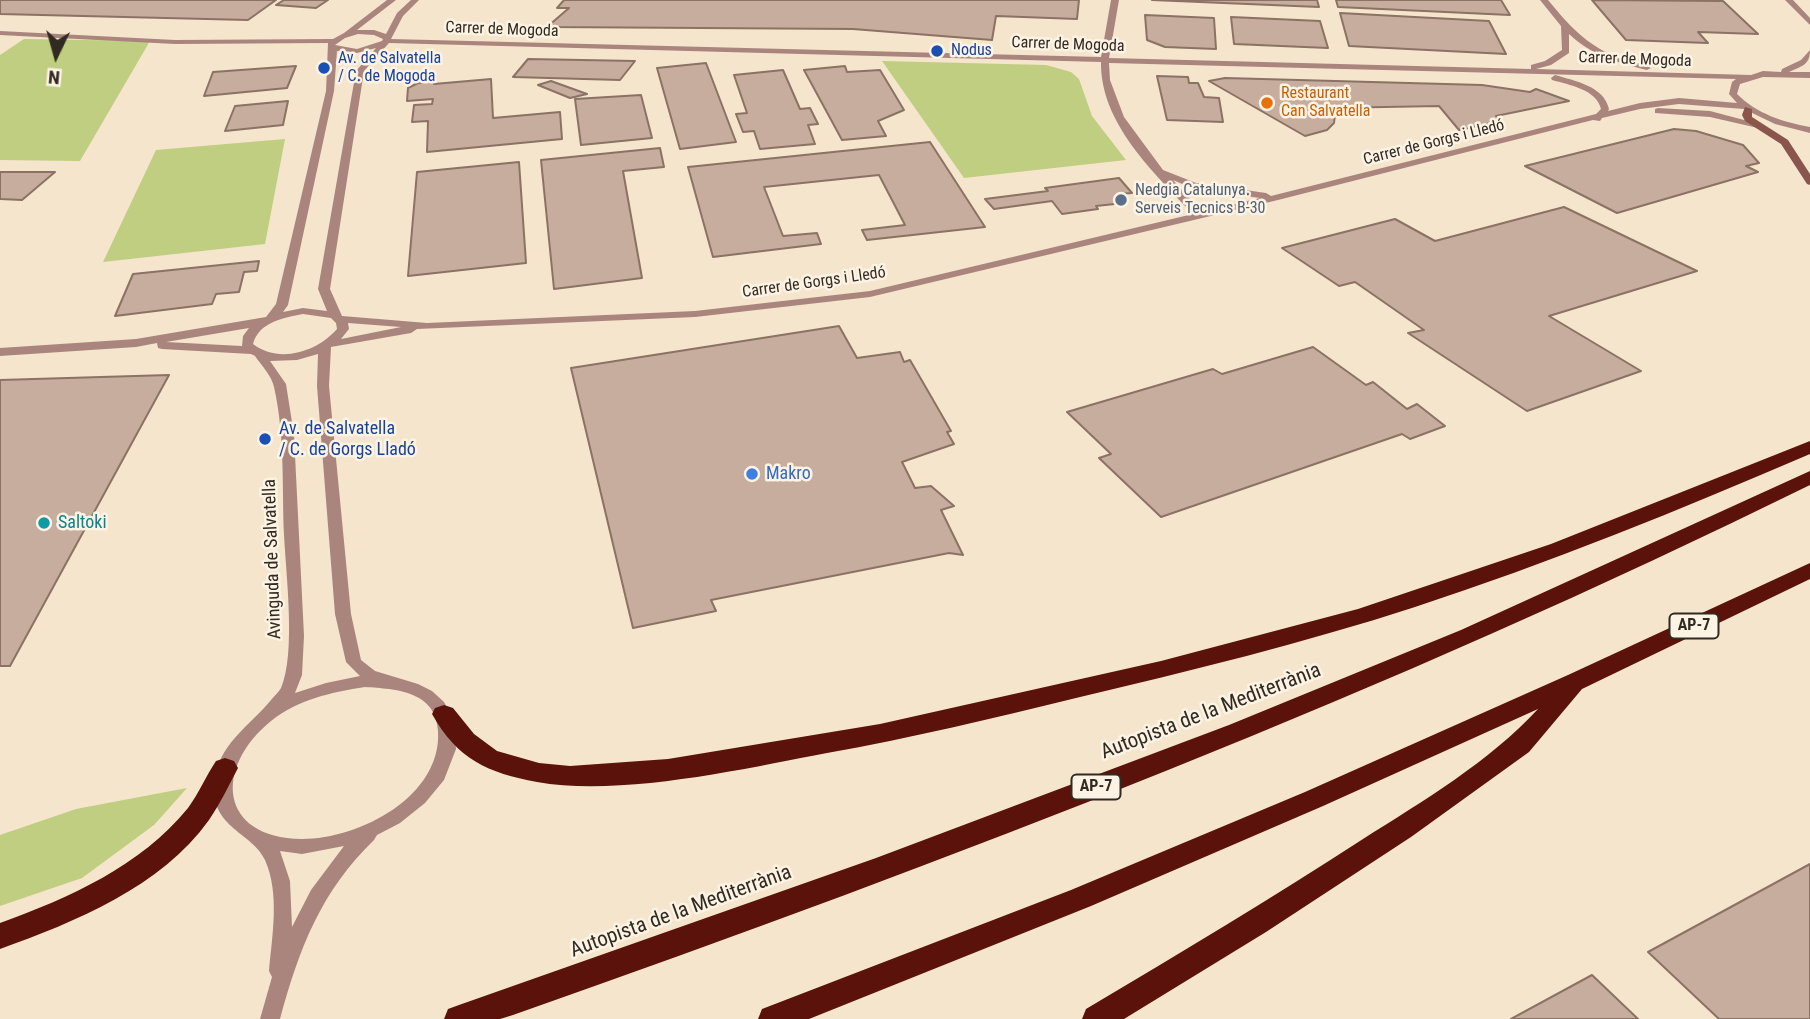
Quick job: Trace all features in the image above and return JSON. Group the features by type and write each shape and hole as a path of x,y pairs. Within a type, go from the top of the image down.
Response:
{"highway":[{"path":"444,714 465,744 483,754 512,766 573,775 640,773 813,747 1144,674 1406,602 1596,535 1810,447"},
{"name":"Autopista de la Mediterrània","path":"458,1019 579,979 981,831 1335,694 1597,580 1810,477"},
{"name":"AP-7","path":"773,1019 1081,898 1326,794 1577,681 1810,570"},
{"path":"1097,1019 1256,923 1401,829 1520,745 1577,681"},
{"path":"0,936 106,891 146,865 195,817 225,768"}],"main road":[{"path":"1746,108 1748,119 1785,142 1810,182"}],"street":[{"path":"333,44 391,0"},
{"path":"270,1019 278,987 305,918 347,853 379,826 410,807 433,784 446,760 450,736 444,714 433,700 416,690 369,675 354,662 342,614 323,386 327,345 343,329 342,322 336,317 324,289 360,71 387,40 400,15 415,0"},
{"path":"1115,0 1106,81 1124,128 1159,172 1200,216"},
{"path":"1544,0 1577,40 1597,53 1653,70 1697,76"},
{"path":"1789,0 1810,23"},
{"path":"1515,71 1548,63 1566,51 1565,26"},
{"path":"347,35 369,32 387,40"},
{"path":"0,33 174,42 333,44 357,51 387,40"},
{"name":"Carrer de Mogoda","path":"387,40 1697,76 1749,77 1782,73 1810,75"},
{"path":"256,352 247,345 248,336 282,305 330,91 333,44"},
{"path":"1782,73 1804,62 1810,52"},
{"path":"1515,71 1570,82 1589,89 1603,100 1605,108 1597,119"},
{"path":"1746,108 1733,94 1733,88 1736,82 1749,77"},
{"name":"Carrer de Gorgs i Lledó","path":"256,352 295,356 327,345 428,326 695,314 870,294 1278,197 1597,119 1640,106 1679,101 1746,108 1784,124 1810,130"},
{"name":"Carrer de Gorgs i Lledó","path":"1597,119 1666,110 1710,114 1758,125"},
{"name":"Carrer de Gorgs i Lledó","path":"1159,172 1194,186 1278,197"},
{"name":"Carrer de Gorgs i Lledó","path":"267,321 303,311 428,326"},
{"path":"0,352 136,343 267,321"},
{"path":"136,343 256,352"},
{"name":"Avinguda de Salvatella","path":"256,352 279,384 286,416 296,636 295,675 286,695 265,717"},
{"path":"278,987 282,926 279,876 272,853 232,819 221,795 225,768 240,741 265,717 296,698 330,686 365,681 396,683"},
{"path":"255,837 282,845 313,845 347,839 379,826"}],"green space":[{"path":"24,39 150,41 80,161 0,160 0,55"},
{"path":"882,61 1046,65 1071,72 1079,79 1092,116 1126,160 964,178"},
{"path":"285,139 265,244 103,262 156,150"},
{"path":"187,788 154,825 82,878 0,906 0,835 76,809"}],"building":[{"path":"0,0 276,0 248,20 0,14"},
{"path":"284,0 328,0 316,8 276,5"},
{"path":"564,0 1079,0 1077,19 996,16 992,40 853,29 547,27 569,8 557,8"},
{"path":"1152,0 1317,0 1319,7"},
{"path":"1336,0 1501,0 1510,15 1338,7"},
{"path":"1592,0 1723,1 1758,34 1698,32 1708,43 1626,40"},
{"path":"1340,13 1489,21 1506,54 1349,46"},
{"path":"1145,15 1214,18 1216,49 1165,47 1147,40"},
{"path":"1231,17 1320,21 1328,48 1234,44"},
{"path":"528,59 635,61 620,80 513,77"},
{"path":"706,63 736,142 680,149 657,68"},
{"path":"296,66 287,88 204,96 213,72"},
{"path":"845,66 847,72 880,70 904,110 878,121 886,136 842,140 804,70"},
{"path":"783,70 800,109 810,108 818,124 808,125 815,144 760,149 754,131 743,132 736,114 747,113 734,75"},
{"path":"1157,76 1188,77 1189,83 1198,83 1204,97 1219,98 1223,122 1167,120"},
{"path":"1225,78 1482,85 1530,92 1536,89 1569,101 1496,116 1500,121 1459,130 1439,106 1331,108 1335,115 1334,123 1327,130 1305,136 1209,81"},
{"path":"491,79 493,118 560,112 562,139 427,152 428,121 412,122 414,105 432,104 433,99 407,101 408,88 418,83 435,81 434,84"},
{"path":"551,81 587,94 570,98 538,85"},
{"path":"641,95 652,138 581,145 575,99"},
{"path":"288,101 283,125 225,131 235,106"},
{"path":"1674,129 1696,131 1743,145 1759,163 1746,166 1758,172 1617,213 1525,166"},
{"path":"930,142 985,227 867,240 862,230 905,225 879,175 764,187 783,236 817,233 821,244 713,257 688,167"},
{"path":"660,148 664,167 623,171 642,278 554,289 541,160"},
{"path":"519,162 526,263 408,276 417,172"},
{"path":"0,172 55,172 22,200 0,199"},
{"path":"1119,178 1132,193 1119,194 1124,203 1096,206 1098,209 1062,214 1052,201 994,209 985,199 1048,191 1045,188"},
{"path":"1564,207 1697,271 1549,316 1641,371 1527,411 1408,333 1424,330 1355,282 1339,286 1282,248 1395,219 1435,241"},
{"path":"259,261 257,271 244,272 239,292 216,294 212,304 115,316 133,274"},
{"name":"Makro","path":"839,326 857,358 900,352 904,362 910,360 951,431 947,432 954,444 902,462 915,488 931,486 954,506 941,510 963,555 949,553 711,600 716,611 633,628 571,368"},
{"path":"1313,347 1366,385 1373,382 1407,409 1417,404 1445,426 1410,439 1402,434 1161,517 1099,458 1111,454 1067,412 1213,369 1222,374"},
{"name":"Saltoki","path":"169,375 10,666 0,666 0,380"},
{"path":"1810,864 1810,1019 1719,1019 1648,952"},
{"path":"1592,975 1638,1019 1511,1019"}],"place":[{"name":"Nodus","path":"937,51"},
{"name":"Av. de Salvatella / C. de Mogoda","path":"324,68"},
{"name":"Restaurant Can Salvatella","path":"1267,103"},
{"name":"Nedgia Catalunya. Serveis Tecnics B-30","path":"1121,200"},
{"name":"Av. de Salvatella / C. de Gorgs Lladó","path":"265,439"},
{"name":"Makro","path":"752,474"},
{"name":"Saltoki","path":"44,523"}]}
